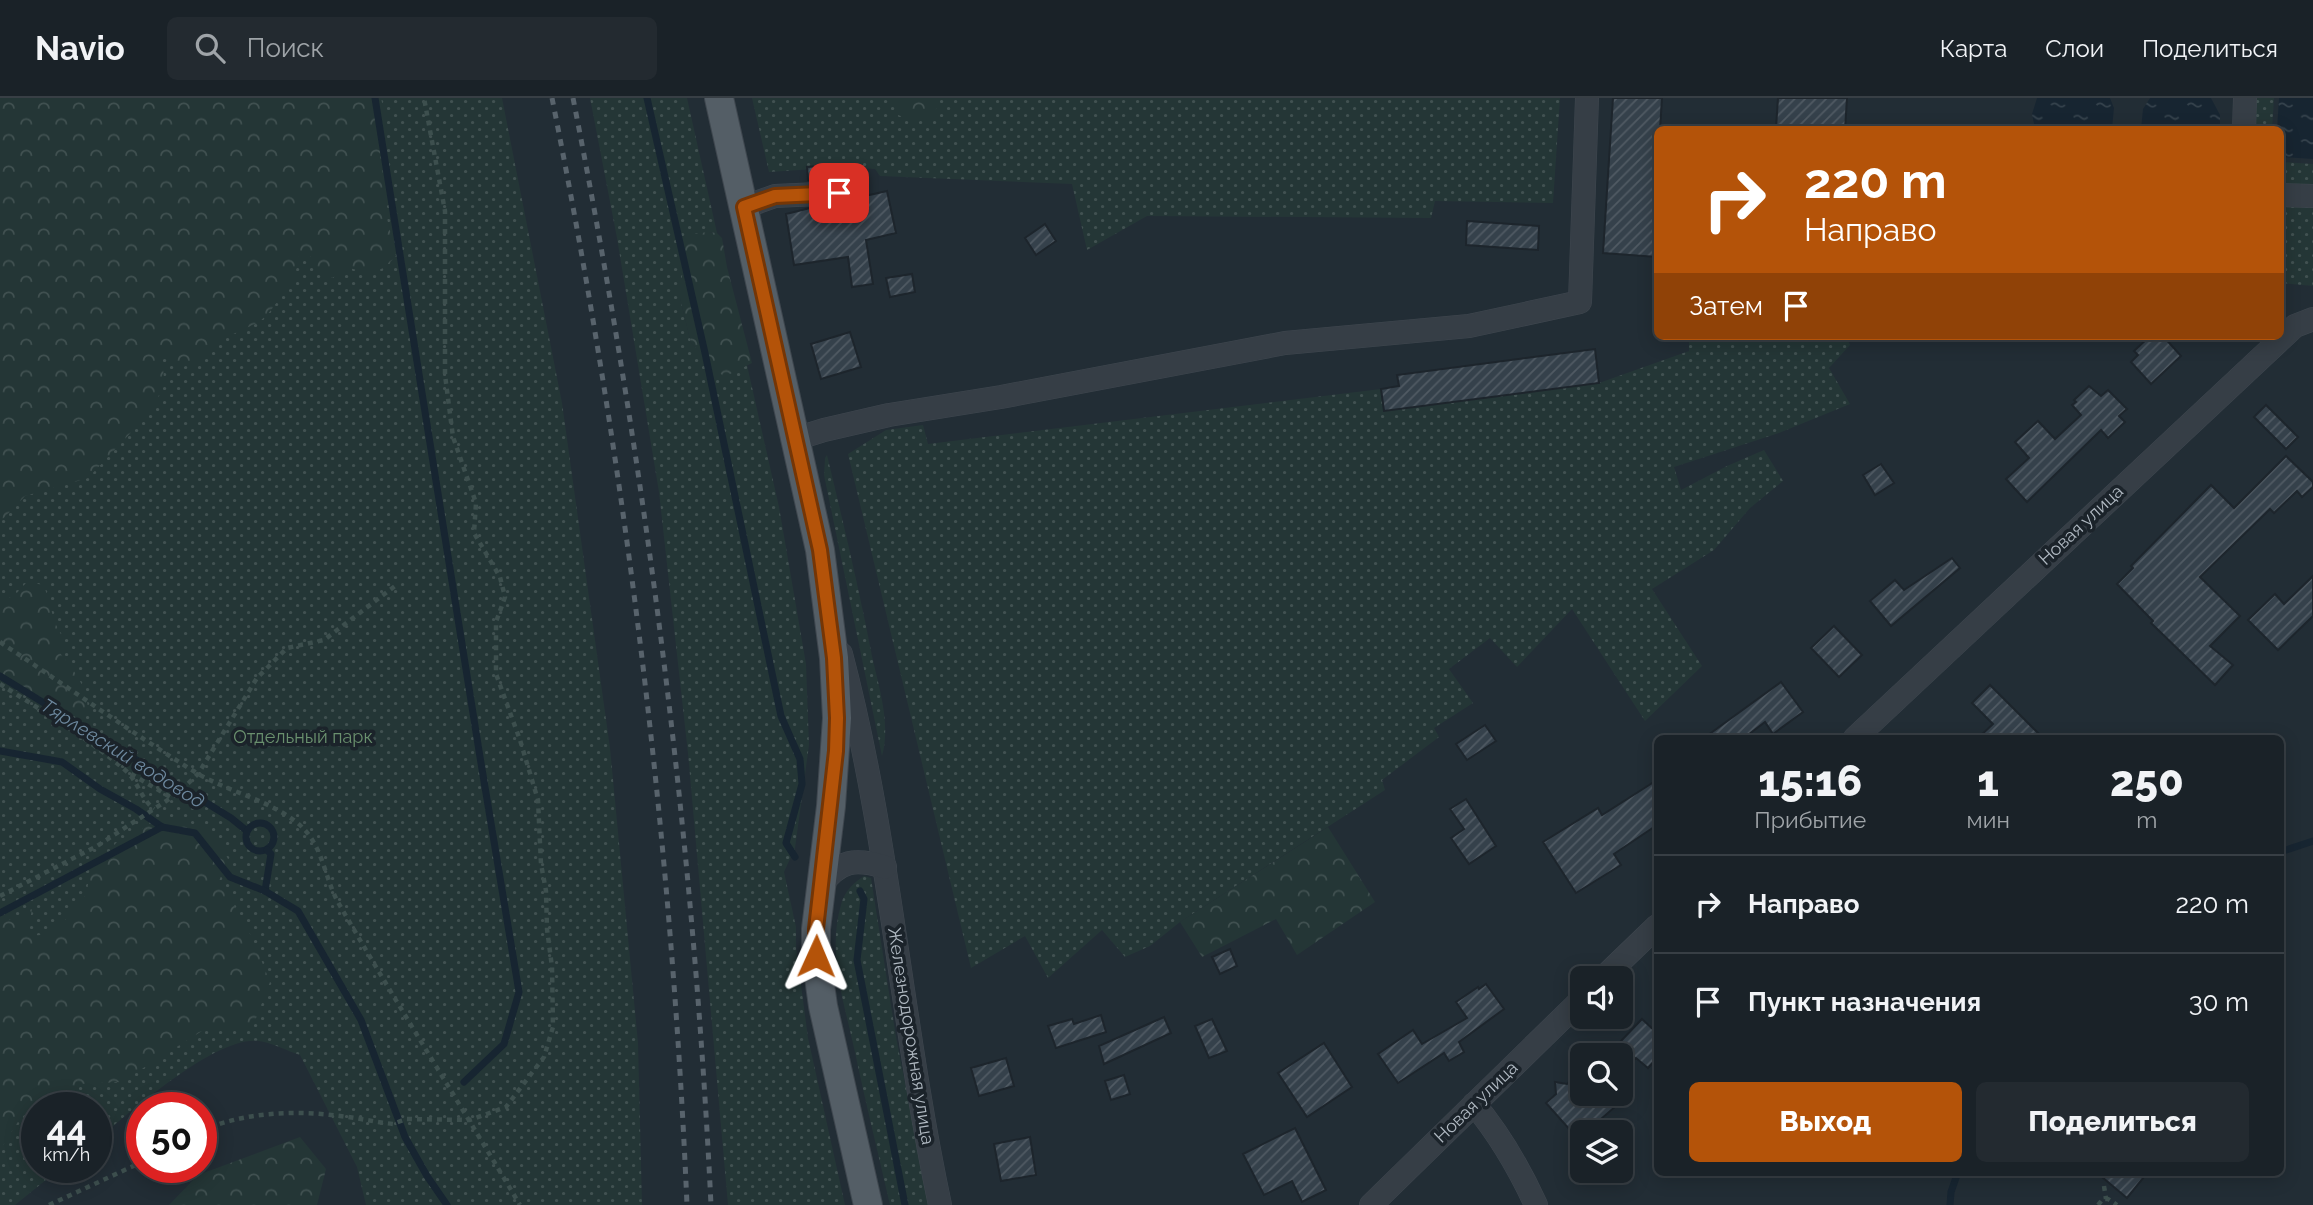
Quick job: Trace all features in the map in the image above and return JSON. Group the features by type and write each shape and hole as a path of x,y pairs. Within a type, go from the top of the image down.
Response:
{"main road":[{"path":"719,98 820,550 828,603 837,718 834,778 816,929 816,956 823,1006 868,1205"}],"street":[{"path":"795,439 889,415 1015,395 1285,343 1469,326 1580,302 1587,98"},
{"path":"2244,126 2245,98"},
{"path":"744,207 775,196 839,193"},
{"path":"2284,195 2313,196"},
{"name":"Новая улица","path":"2284,336 2295,326 2313,319"},
{"name":"Новая улица","path":"1858,735 2280,340"},
{"name":"Железнодорожная улица","path":"828,603 857,712 940,1205"},
{"path":"821,885 841,865 854,861 884,867"},
{"path":"1615,966 1654,929"},
{"name":"Новая улица","path":"1371,1205 1570,1011"},
{"path":"1474,1104 1492,1126 1520,1171 1536,1205"}],"path":[{"path":"217,1124 248,1115 309,1113 393,1124 406,1119 470,1120 506,1107 544,1056 553,1027 552,967 541,863 538,800 496,674 496,622 505,597 500,578 474,533 476,503 453,437 445,376 445,211 424,98"},
{"path":"0,896 97,846 172,798 198,774 257,678 287,648 324,640 399,585"},
{"path":"0,642 198,774 295,821 312,839 336,898 520,1205"},
{"path":"0,684 57,720 127,772 172,798"},
{"path":"127,772 151,811"},
{"path":"49,1205 126,1169"},
{"path":"2104,1186 2106,1199"},
{"path":"2098,1205 2099,1201 2106,1199 2117,1205"}],"green space":[{"name":"Отдельный парк","path":"0,98 502,98 562,403 610,748 638,1043 642,1205 366,1205 357,1167 300,1055 259,1041 241,1042 220,1050 155,1092 126,1092 126,1115 112,1127 112,1092 21,1092 21,1183 42,1183 15,1205 0,1205"},
{"path":"0,98 381,98 385,116 380,155 385,210 396,256 380,270 364,272 350,268 332,278 316,268 310,256 298,257 295,278 259,322 216,342 208,355 191,365 181,367 162,357 164,379 158,398 138,425 88,478 25,496 0,522"},
{"path":"590,98 687,98 717,233 708,232 680,298 691,343 724,376 747,365 779,507 806,664 809,745 795,848 784,872 796,927 796,947 808,1038 845,1205 728,1205 688,753 659,492 617,238"},
{"path":"752,98 1560,98 1553,203 1435,201 1431,218 1147,216 1087,250 1072,184 880,176 875,169 845,167 769,172"},
{"path":"895,98 940,98 933,118 916,122 898,115"},
{"path":"2253,98 2274,98 2272,126 2252,126"},
{"path":"2284,162 2313,164 2313,188 2284,187"},
{"path":"2284,202 2313,203 2313,286 2284,283"},
{"path":"717,233 722,238 752,363 724,377 691,343 680,298 686,235"},
{"path":"1689,340 1848,340 1850,345 1829,368 1850,404 1779,433 1674,467 1681,490 1764,450 1783,481 1750,508 1714,550 1652,589 1702,666 1645,721 1572,609 1517,667 1490,638 1449,669 1473,703 1434,728 1439,737 1382,780 1385,790 1180,922 1150,946 1125,957 1102,930 1048,978 1025,936 971,968 848,454 886,430 923,425 928,444 1381,389 1384,411 1599,383 1689,351"},
{"path":"827,455 883,706 885,731 882,756 824,475"},
{"path":"27,582 44,585 55,623 65,642 60,653 84,689 88,715 69,716 45,699 0,680 0,593 4,599 14,596"},
{"path":"172,818 206,831 218,842 228,859 217,886 241,916 270,982 253,1026 202,1031 121,1082 79,1084 65,1092 21,1092 21,1117 0,1150 0,924 32,909 27,936 41,935 71,916 71,909 87,894 89,874 102,863 116,843 152,823"},
{"path":"1328,827 1375,902 1297,955 1276,919 1202,957 1180,922"},
{"path":"864,876 871,878 896,1037 929,1205 890,1205 838,977 836,941 841,905 844,896"},
{"path":"300,1137 326,1169 317,1205 169,1205 190,1183 217,1183 217,1168"}],"water":[{"path":"2037,98 2110,98 2114,108 2112,126 2034,126 2032,114"},
{"path":"2150,98 2211,98 2220,115 2220,126 2141,126 2143,109"},
{"path":"2279,98 2313,98 2313,159 2284,157 2284,126 2277,126"}],"building":[{"path":"1613,98 1662,98 1660,126 1654,126 1654,257 1603,253"},
{"path":"1778,98 1847,98 1845,126 1776,126"},
{"path":"845,164 846,181 808,180 807,167"},
{"path":"887,191 896,233 866,240 873,284 852,287 848,257 794,265 786,214 810,208 840,207 852,199"},
{"path":"1467,221 1539,226 1538,250 1466,245"},
{"path":"1045,224 1056,241 1036,255 1025,238"},
{"path":"912,274 915,292 890,297 886,278"},
{"path":"850,332 861,367 821,379 811,344"},
{"path":"2146,340 2167,340 2181,356 2151,384 2131,362 2138,355 2134,351"},
{"path":"1595,349 1599,383 1384,411 1381,389 1399,386 1397,375"},
{"path":"2089,386 2101,396 2108,390 2127,409 2119,416 2125,422 2108,438 2101,430 2027,502 2006,479 2029,458 2015,442 2038,421 2055,439 2081,415 2072,405"},
{"path":"2266,405 2298,437 2286,449 2254,417"},
{"path":"2286,456 2313,482 2313,487 2302,497 2297,491 2274,513 2270,509 2200,577 2240,616 2210,646 2233,665 2215,685 2151,623 2153,621 2117,584 2133,568 2131,566 2211,485 2234,508"},
{"path":"1881,464 1894,483 1875,495 1863,475"},
{"path":"1952,558 1960,568 1891,626 1870,601 1895,580 1904,590"},
{"path":"2313,576 2313,616 2278,650 2248,620 2275,594 2284,604"},
{"path":"1834,626 1862,655 1839,677 1811,648"},
{"path":"1781,682 1803,712 1773,734 1765,722 1748,735 1708,735"},
{"path":"1990,685 2040,735 1981,735 1993,724 1972,703"},
{"path":"1485,725 1496,741 1467,760 1456,744"},
{"path":"1654,782 1654,827 1614,854 1621,865 1576,893 1543,842 1598,808 1602,815"},
{"path":"1466,799 1496,846 1469,864 1451,838 1464,829 1450,809"},
{"path":"1230,949 1237,966 1220,974 1212,957"},
{"path":"1486,984 1504,1009 1459,1042 1464,1052 1449,1061 1444,1053 1398,1083 1378,1054 1413,1030 1422,1044 1467,1018 1456,1002"},
{"path":"1101,1015 1106,1032 1056,1048 1048,1026 1072,1019 1074,1024"},
{"path":"1164,1017 1171,1033 1104,1064 1099,1046"},
{"path":"1212,1019 1227,1051 1209,1058 1195,1026"},
{"path":"1642,1019 1654,1030 1654,1061 1648,1068 1636,1058 1633,1061 1633,1043 1621,1043"},
{"path":"1324,1043 1352,1087 1307,1117 1278,1073"},
{"path":"1006,1058 1014,1086 979,1096 971,1068"},
{"path":"1124,1075 1130,1094 1111,1100 1105,1081"},
{"path":"1570,1081 1570,1106 1616,1106 1600,1120 1570,1120 1570,1130 1546,1103 1556,1094 1555,1082 1567,1084"},
{"path":"1295,1128 1326,1190 1302,1202 1292,1181 1264,1195 1243,1154"},
{"path":"1030,1137 1036,1175 1001,1181 994,1144"},
{"path":"2101,1176 2145,1176 2127,1198"}],"waterway":[{"path":"375,98 519,992 504,1044 464,1082"},
{"path":"647,98 705,353 781,716 800,759 802,784 786,843 795,857"},
{"name":"Тярлевский водовод","path":"0,676 231,818 247,831"},
{"path":"0,751 62,762 162,827"},
{"name":"Тярлевский водовод","path":"260,823 270,827 274,837 270,847 260,851 250,847 246,837 250,827 260,823"},
{"path":"0,913 162,827 195,833 230,877 265,891 298,911 361,1020 405,1137 447,1205"},
{"path":"2284,851 2313,841"},
{"path":"265,891 271,854 267,850"},
{"path":"860,891 864,899 857,960 905,1205"},
{"path":"1950,1205 1957,1176"}],"railway":[{"path":"552,98 602,372 641,649 669,927 687,1205"},
{"path":"573,98 622,373 662,649 692,926 711,1205"}],"route":[{"path":"816,956 816,929 836,751 834,658 820,550 744,207 775,196 839,193"}]}
